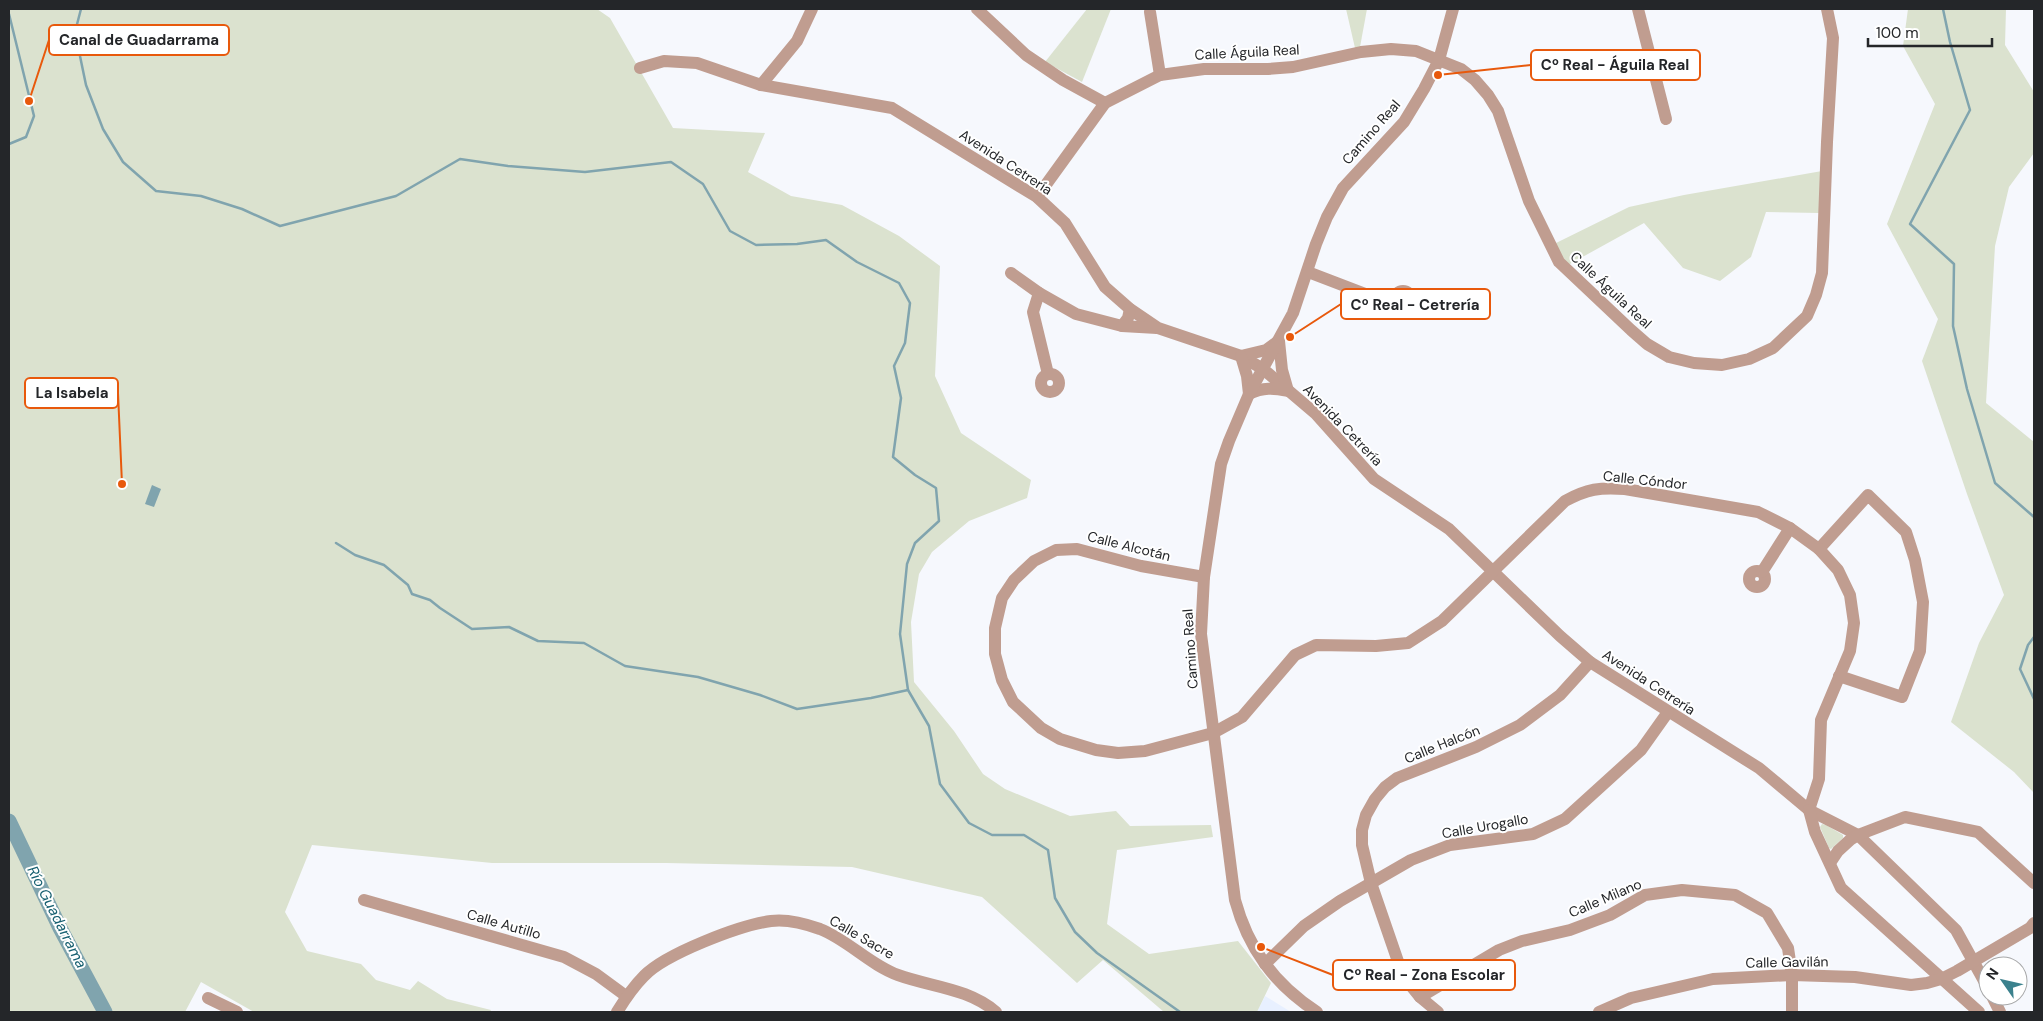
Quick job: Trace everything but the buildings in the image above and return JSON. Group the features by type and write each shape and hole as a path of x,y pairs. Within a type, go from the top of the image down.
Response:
{"street":[{"path":"761,85 797,41 812,9"},
{"path":"977,9 1026,55 1063,80 1105,103"},
{"name":"Camino Real","path":"1317,1012 1284,986 1265,964 1246,934 1235,900 1202,634 1204,577 1222,464 1228,441 1249,394 1294,314 1326,217 1344,188 1404,122 1424,89 1439,60 1452,9"},
{"path":"1638,9 1666,118"},
{"name":"Calle Águila Real","path":"1037,197 1105,103 1160,74 1204,69 1293,67 1361,52 1391,49 1416,52 1461,69 1488,94 1498,111 1529,201 1558,262 1648,344 1669,356 1694,363 1722,365 1748,359 1773,348 1807,316 1816,295 1822,273 1833,38 1827,9"},
{"path":"1150,12 1160,74"},
{"name":"Avenida Cetrería","path":"640,68 664,61 697,62 761,85 892,108 1037,197 1064,223 1105,287 1130,308 1158,328 1241,356 1263,369 1316,414 1374,479 1448,529 1560,636 1590,662 1759,768 1809,810 1858,835 1956,930 1978,968"},
{"path":"1011,272 1039,293 1076,314 1122,326 1158,328"},
{"path":"1308,272 1389,303 1396,301"},
{"path":"1039,293 1033,312 1048,374"},
{"path":"1122,326 1128,318 1130,308"},
{"path":"1279,341 1282,370 1288,390 1265,388 1249,394 1247,376 1241,356 1266,350 1279,341"},
{"name":"Calle Cóndor","path":"1213,733 1242,717 1295,654 1316,645 1376,646 1408,642 1442,622 1565,502 1581,492 1604,487 1758,512 1790,528 1820,549 1838,570 1850,595 1854,623 1850,651 1821,720 1819,779 1809,810"},
{"path":"1820,549 1868,496 1906,532 1916,560 1923,602 1920,651 1902,697 1839,676"},
{"path":"1762,572 1790,528"},
{"name":"Calle Alcotán","path":"1204,577 1141,566 1077,549 1056,550 1034,561 1014,580 1002,598 995,628 994,654 1002,680 1013,702 1041,728 1060,739 1096,750 1118,752 1145,751 1213,733"},
{"name":"Calle Halcón","path":"1438,1012 1420,997 1403,976 1371,883 1362,845 1362,830 1366,815 1374,799 1397,778 1476,748 1520,725 1560,695 1590,662"},
{"name":"Calle Urogallo","path":"1265,964 1304,926 1340,901 1411,860 1450,845 1533,834 1565,819 1641,750 1668,712"},
{"path":"1809,810 1815,832 1842,888 1979,1012"},
{"path":"1830,863 1844,845 1858,835 1905,817 1974,830 1982,834 2034,883"},
{"name":"Calle Milano","path":"1420,997 1499,950 1522,941 1570,930 1610,915 1645,895 1682,890 1735,895 1767,913 1788,948 1792,975 1792,1012"},
{"name":"Calle Autillo","path":"364,900 564,957 596,974 626,996"},
{"name":"Calle Sacre","path":"617,1012 626,996 644,975 665,959 741,928 773,921 797,923 818,928 840,938 874,962 896,974 967,994 996,1012"},
{"name":"Calle Gavilán","path":"1599,1012 1631,998 1712,980 1792,975 1855,977 1911,985 1927,983 1941,979 2030,928 2034,923"},
{"path":"208,998 237,1012"}],"shaded area":[{"path":"152,485 161,489 154,507 145,504"},
{"path":"1265,996 1291,1012 1257,1012"}],"green space":[{"path":"9,9 597,9 610,18 673,128 765,133 748,172 791,196 842,205 899,236 940,266 935,376 961,433 1031,480 1027,498 969,521 932,552 919,574 911,622 914,682 954,731 983,774 1005,789 1070,816 1116,811 1130,826 1211,825 1213,837 1117,850 1107,924 1149,954 1238,941 1271,983 1257,1012 1164,1012 1103,960 1077,983 982,897 852,867 666,863 492,863 312,845 285,912 307,951 361,964 376,980 410,990 418,981 447,999 491,1010 490,1012 254,1012 201,982 185,1012 9,1012"},
{"path":"1087,9 1111,9 1082,82 1045,62"},
{"path":"1346,9 1367,9 1360,47 1355,48"},
{"path":"1908,9 2006,9 2005,45 2034,92 2034,153 2009,187 1995,246 1986,403 2034,442 2034,793 2014,772 1951,722 1979,643 2004,595 1967,494 1922,361 1938,319 1887,224 1935,104 1903,46"},
{"path":"1822,171 1819,213 1766,212 1751,257 1720,281 1683,268 1644,223 1568,265 1554,244 1629,207 1684,195"},
{"path":"1822,824 1843,835 1843,838 1831,849 1820,827"}],"waterway":[{"path":"81,9 75,32 86,85 103,129 123,162 156,191 201,196 242,209 280,226 396,196 460,159 508,166 585,172 671,162 703,184 730,231 756,245 797,244 826,240 857,262 899,283 910,303 905,343 894,366 901,398 893,457 915,475 936,488 939,521 915,543 907,564 900,634 908,690 929,726 940,784 969,823 992,835 1024,835 1048,850 1055,898 1075,932 1097,953 1180,1012"},
{"path":"1943,9 1950,42 1970,110 1910,224 1954,264 1953,326 1967,389 1995,483 2034,517"},
{"path":"9,14 34,116 26,137 9,144"},
{"path":"336,543 355,555 384,565 408,585 412,594 430,600 472,629 509,627 538,641 584,643 625,666 698,677 760,695 797,709 871,698 908,690"},
{"path":"2034,637 2028,645 2020,669 2034,699"},
{"name":"Río Guadarrama","path":"9,821 60,928 105,1012"}],"place":[{"name":"Cº Real - Águila Real","path":"1438,75"},
{"name":"Canal de Guadarrama","path":"29,101"},
{"name":"Cº Real - Cetrería","path":"1290,337"},
{"name":"La Isabela","path":"122,484"},
{"name":"Cº Real - Zona Escolar","path":"1261,947"}]}
